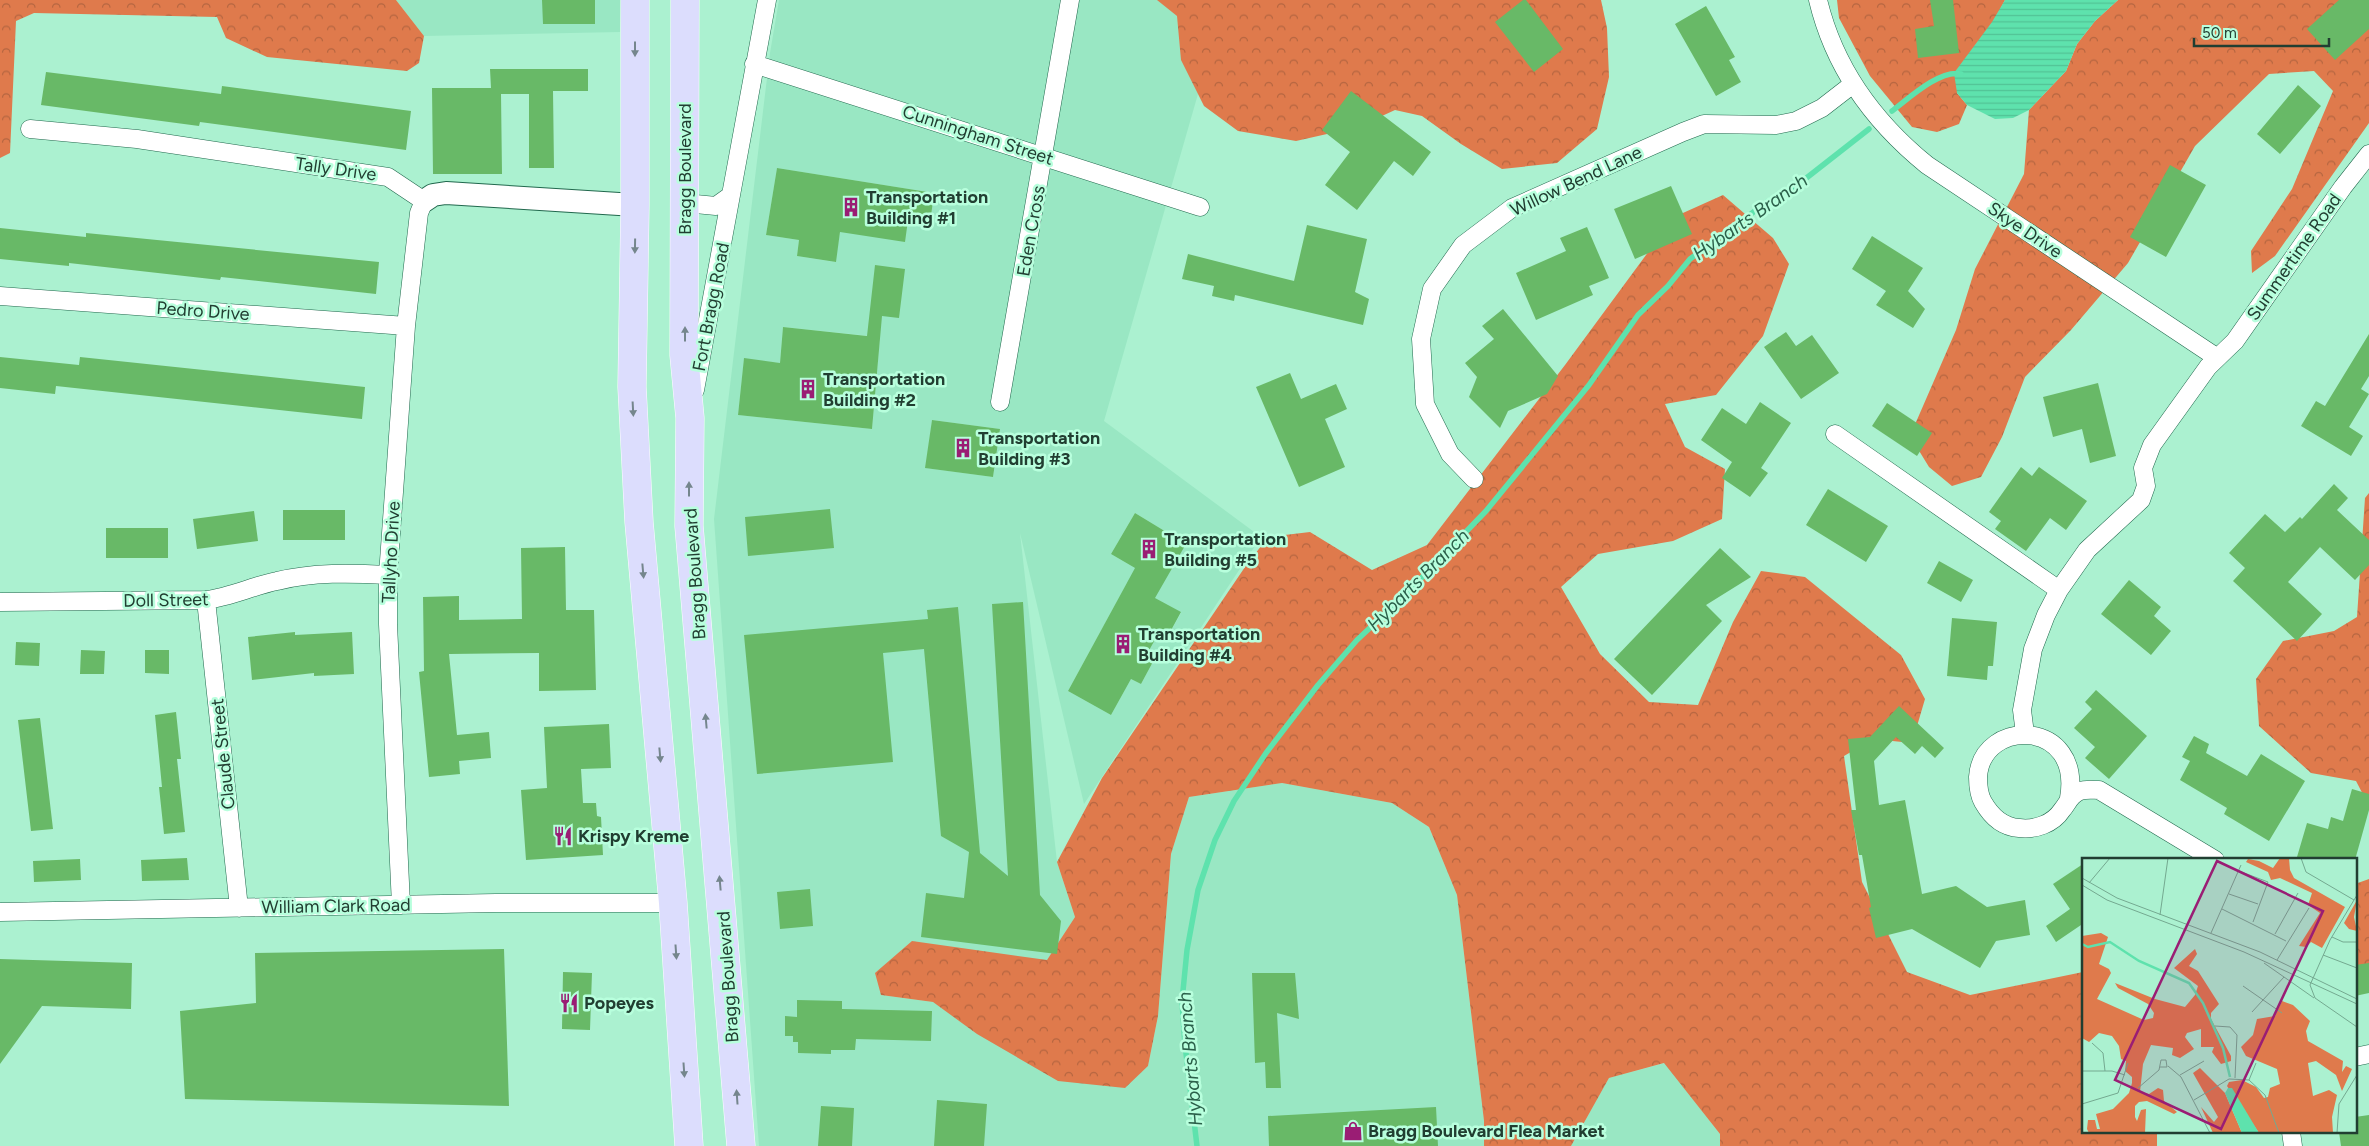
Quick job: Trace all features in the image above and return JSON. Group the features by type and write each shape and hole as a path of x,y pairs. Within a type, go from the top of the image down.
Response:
{"main road":[{"path":"635,0 636,205 632,387 638,522 672,903 689,1146"},
{"name":"Bragg Boulevard","path":"685,0 684,355 690,418 689,526 741,1146"}],"street":[{"name":"Fort Bragg Road","path":"690,418 726,232 730,196 767,0"},
{"name":"Eden Cross","path":"1000,402 1045,156 1070,0"},
{"name":"Skye Drive","path":"1818,0 1830,40 1853,84 1891,132 1927,165 2216,357"},
{"name":"Cunningham Street","path":"754,64 1200,207"},
{"name":"Willow Bend Lane","path":"1474,479 1450,454 1425,404 1421,340 1432,290 1463,245 1512,208 1683,132 1704,124 1776,125 1796,121 1822,108 1853,84"},
{"name":"Tally Drive","path":"30,129 137,140 388,177 424,200"},
{"name":"Summertime Road","path":"2216,357 2235,341 2343,187 2369,154"},
{"path":"424,200 433,195 446,193 636,205"},
{"path":"685,203 716,206 730,196"},
{"name":"Tallyho Drive","path":"401,905 388,624 388,576 406,326 419,214 424,200"},
{"name":"Pedro Drive","path":"0,296 406,326"},
{"path":"2024,734 2022,710 2033,650 2046,615 2059,590 2088,550 2141,500 2146,486 2143,468 2147,456 2163,430 2216,357"},
{"path":"1835,434 2059,590"},
{"name":"Doll Street","path":"0,602 206,600 220,598 278,580 315,575 352,573 388,576"},
{"name":"Claude Street","path":"206,600 239,908"},
{"path":"2024,734 2036,735 2049,741 2062,752 2070,766 2072,782 2069,798 2061,812 2049,823 2033,828 2017,828 2002,823 1989,812 1982,800 1978,785 1979,770 1984,757 1994,746 2007,738 2024,734"},
{"path":"2069,798 2079,792 2099,790 2212,858"},
{"name":"William Clark Road","path":"0,912 401,905 672,903"},
{"path":"2356,1057 2369,1054"}],"shaded area":[{"path":"396,0 621,0 620,32 424,36"},
{"path":"779,0 1225,0 1104,421 1261,537 1084,804 1020,533 1057,862 1075,917 1047,960 881,995 933,1002 1124,1088 1148,1066 1158,1016 1171,854 1189,797 1282,783 1392,803 1429,827 1457,895 1484,1121 1484,1146 759,1146 714,519 770,53","holes":["777,168 934,193 930,224 908,220 840,232 835,262 797,256 799,240 766,235","783,327 880,337 872,429 738,415 744,359 780,363","932,420 1000,429 993,477 926,468","1135,513 1186,544 1162,584 1111,554","1127,583 1181,613 1169,634 1161,629 1147,654 1155,658 1141,684 1131,679 1111,715 1068,691"]},
{"path":"2005,0 2118,0 2095,21 2077,44 2066,71 2029,110 2013,118 1995,119 1967,105 1957,93 1954,73 1992,22"},
{"path":"1665,1063 1720,1134 1720,1146 1571,1146 1609,1078"}],"green space":[{"path":"0,0 396,0 424,36 419,63 407,71 267,57 226,38 217,17 34,13 16,21 10,153 0,158"},
{"path":"1157,0 1601,0 1607,28 1609,77 1597,129 1557,163 1502,169 1461,144 1422,116 1395,110 1358,127 1296,141 1238,131 1204,106 1181,60 1177,16"},
{"path":"1837,0 2005,0 1957,93 1967,105 1959,124 1937,132 1912,127 1870,76 1839,18"},
{"path":"2118,0 2369,0 2369,123 2275,256 2252,273 2251,251 2292,189 2333,91 2314,71 2269,74 2195,146 2128,263 2071,330 2025,377 2002,437 1981,477 1952,486 1929,467 1910,436 1956,330 1975,269 2024,174 2029,110 2066,71 2077,44 2095,21"},
{"path":"1723,195 1773,238 1789,264 1763,336 1716,395 1665,404 1685,447 1725,469 1722,519 1673,541 1598,554 1561,587 1600,654 1649,702 1698,705 1733,622 1761,571 1805,577 1901,655 1925,699 1912,743 1873,739 1844,756 1862,882 1907,972 1970,995 2082,972 2082,1134 2157,1134 2157,1146 1720,1146 1720,1134 1664,1063 1609,1078 1571,1146 1484,1146 1484,1121 1457,895 1429,827 1392,803 1282,783 1189,797 1171,854 1158,1016 1148,1066 1125,1088 1058,1081 977,1034 933,1002 881,995 875,973 912,941 1047,960 1075,917 1057,862 1102,778 1245,567 1268,537 1310,532 1372,570 1427,545 1565,365 1674,217"},
{"path":"2369,493 2369,806 2356,781 2311,773 2259,726 2256,679 2283,641 2334,631 2357,617 2365,498"},
{"path":"2369,879 2369,973 2356,974 2356,884"}],"building":[{"path":"542,0 595,0 595,24 543,24"},
{"path":"1523,0 1526,0 1563,49 1534,72 1495,22"},
{"path":"1930,0 1953,0 1959,53 1918,58 1915,29 1934,26"},
{"path":"2339,0 2369,0 2369,29 2335,60 2307,29"},
{"path":"1706,6 1735,57 1729,60 1741,82 1716,96 1675,24"},
{"path":"490,69 588,69 588,91 553,91 554,168 529,168 529,94 501,94 502,174 433,174 432,88 491,88"},
{"path":"46,72 221,94 222,86 411,111 406,150 200,122 199,126 41,105"},
{"path":"2298,85 2321,106 2280,154 2257,134"},
{"path":"1351,91 1431,152 1413,176 1394,161 1357,210 1325,185 1350,152 1322,130"},
{"path":"2170,165 2206,185 2166,257 2130,237"},
{"name":"Transportation Building #1","path":"777,168 934,193 930,224 908,220 905,242 840,232 836,262 797,256 799,240 766,235"},
{"path":"1671,186 1692,234 1635,259 1614,209"},
{"path":"1307,225 1367,239 1355,292 1369,299 1363,325 1235,295 1234,301 1212,296 1214,286 1182,279 1188,254 1294,281"},
{"path":"1587,227 1609,278 1589,286 1593,295 1536,320 1516,273 1566,251 1560,238"},
{"path":"0,228 86,237 86,233 379,262 376,294 221,277 220,280 69,263 69,266 0,259"},
{"path":"1872,236 1923,268 1908,291 1925,309 1913,328 1876,305 1886,291 1852,269"},
{"name":"Transportation Building #2","path":"875,265 905,269 899,318 882,316 872,429 738,415 744,358 780,363 783,327 867,336"},
{"path":"1503,309 1558,376 1547,394 1508,411 1500,428 1469,397 1477,377 1465,363 1494,339 1482,326"},
{"path":"1786,332 1796,346 1812,335 1839,373 1801,399 1764,347"},
{"path":"2369,334 2369,376 2361,389 2369,394 2349,427 2363,436 2351,456 2301,426 2316,401 2325,406"},
{"path":"0,357 79,365 80,357 365,387 362,419 56,386 55,394 0,388"},
{"path":"1290,373 1301,399 1336,384 1347,409 1325,419 1345,467 1299,487 1256,387"},
{"path":"2098,383 2116,456 2090,463 2082,429 2053,437 2043,397"},
{"path":"1760,402 1791,423 1761,468 1768,473 1750,497 1722,478 1732,462 1701,440 1722,408 1746,424"},
{"path":"1887,403 1932,433 1917,456 1872,426"},
{"name":"Transportation Building #3","path":"932,420 1000,429 993,477 925,468"},
{"path":"2021,467 2032,476 2039,467 2087,501 2066,530 2050,518 2026,551 1995,529 2001,521 1989,512"},
{"path":"2334,484 2348,498 2337,510 2369,540 2369,565 2355,580 2320,547 2288,582 2322,614 2297,641 2233,581 2245,568 2229,553 2265,514 2285,532 2300,517 2302,519"},
{"path":"1828,489 1888,526 1866,562 1806,525"},
{"path":"830,509 834,548 748,556 745,517"},
{"path":"283,510 345,510 345,540 283,540"},
{"path":"254,511 258,541 197,549 193,519"},
{"name":"Transportation Building #4","path":"1135,513 1186,544 1155,598 1181,612 1169,634 1161,629 1147,654 1155,658 1141,684 1131,679 1111,715 1068,691 1135,568 1111,554"},
{"path":"106,528 168,528 168,558 106,558"},
{"path":"565,547 566,610 594,610 596,690 539,691 539,653 449,654 457,735 489,732 491,758 459,761 460,774 429,777 419,672 424,671 423,597 459,596 459,620 522,619 521,548"},
{"path":"1720,548 1751,577 1706,605 1722,621 1652,695 1614,659"},
{"path":"1939,561 1973,580 1961,602 1927,583"},
{"path":"2129,580 2161,607 2154,616 2171,631 2151,655 2101,614"},
{"path":"1023,602 1040,895 1061,921 1057,954 921,937 926,893 964,898 969,852 941,836 924,649 883,653 893,762 757,774 744,635 928,619 927,610 958,607 980,853 1008,876 992,604"},
{"path":"1952,618 1997,622 1993,666 1988,666 1987,680 1947,676"},
{"path":"295,632 295,635 352,632 354,674 314,676 314,673 252,680 248,637"},
{"path":"16,642 40,643 39,666 15,665"},
{"path":"81,650 105,651 104,674 80,674"},
{"path":"145,650 169,650 169,674 145,673"},
{"path":"2096,690 2147,736 2109,779 2085,758 2095,747 2074,728 2092,709 2085,702"},
{"path":"1899,706 1944,748 1935,758 1922,746 1915,754 1896,737 1874,761 1879,805 1905,800 1922,894 1956,886 1987,907 2025,900 2030,935 1996,941 1980,968 1912,929 1876,938 1869,908 1871,907 1862,855 1859,855 1851,810 1856,810 1848,739 1870,737"},
{"path":"176,712 181,759 177,759 185,832 164,834 159,787 162,787 155,715"},
{"path":"40,718 53,829 31,831 18,720"},
{"path":"609,724 611,768 581,769 583,803 596,803 597,816 601,817 603,855 526,860 521,790 547,788 544,727"},
{"path":"2194,736 2209,744 2206,753 2247,776 2261,754 2305,781 2269,841 2224,814 2227,808 2180,780 2190,761 2182,757"},
{"path":"2352,789 2369,794 2369,810 2356,858 2297,857 2307,823 2328,829 2331,817 2343,821"},
{"path":"187,858 189,880 142,881 141,860"},
{"path":"80,859 81,880 34,882 33,861"},
{"path":"2082,865 2082,926 2056,942 2046,926 2070,909 2053,884"},
{"path":"810,889 813,926 780,929 777,892"},
{"path":"504,949 509,1106 185,1099 180,1011 256,1003 255,953"},
{"path":"0,959 132,963 131,1009 42,1006 0,1064"},
{"path":"2369,963 2369,993 2356,996 2356,965"},
{"path":"563,972 592,973 590,1030 562,1029"},
{"path":"1252,973 1295,973 1299,1019 1277,1013 1281,1088 1266,1088 1265,1062 1255,1063"},
{"path":"797,1000 842,1001 842,1009 932,1011 931,1041 856,1039 855,1050 831,1050 831,1054 798,1053 798,1042 793,1042 793,1036 785,1036 785,1016 797,1017"},
{"path":"937,1100 987,1104 984,1146 934,1146"},
{"path":"821,1106 854,1108 852,1146 818,1146"},
{"name":"Bragg Boulevard Flea Market","path":"1436,1107 1438,1146 1269,1146 1268,1116"},
{"path":"2369,1115 2369,1146 2341,1146 2339,1134 2356,1134 2356,1117"}],"waterway":[{"name":"Hybarts Branch","path":"1892,111 1934,80 1944,76 1961,74"},
{"name":"Hybarts Branch","path":"1197,1146 1185,1045 1182,1001 1187,950 1198,890 1215,840 1234,801 1266,753 1318,685 1357,640 1405,595 1486,511 1589,385 1638,315 1668,286 1690,259 1767,202 1800,183 1869,129"}],"place":[{"name":"Transportation Building #1","path":"851,207"},
{"name":"Transportation Building #2","path":"808,389"},
{"name":"Transportation Building #3","path":"963,448"},
{"name":"Transportation Building #5","path":"1149,549"},
{"name":"Transportation Building #4","path":"1123,644"},
{"name":"Krispy Kreme","path":"563,836"},
{"name":"Popeyes","path":"569,1003"},
{"name":"Bragg Boulevard Flea Market","path":"1353,1131"}]}
